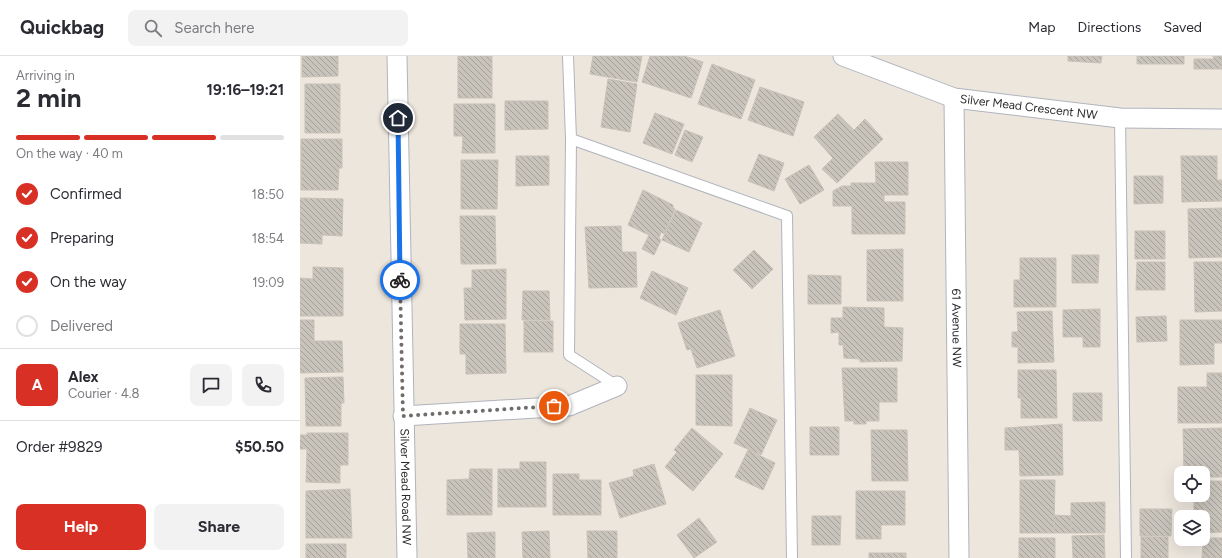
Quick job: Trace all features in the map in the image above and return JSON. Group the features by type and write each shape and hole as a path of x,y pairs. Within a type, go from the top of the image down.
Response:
{"street":[{"name":"Silver Mead Road NW","path":"397,56 407,558"},
{"name":"Silver Mead Crescent NW","path":"843,56 954,98 1120,118 1222,119"},
{"name":"61 Avenue NW","path":"954,98 960,558"},
{"path":"403,416 569,406 617,386"}],"lane":[{"path":"568,56 572,139 569,355 617,386"},
{"path":"1120,118 1126,558"},
{"path":"572,139 787,216 792,558"}],"building":[{"path":"302,56 338,56 338,76 302,77"},
{"path":"458,56 492,56 492,98 458,98"},
{"path":"593,56 642,56 637,82 590,74"},
{"path":"650,56 684,56 703,62 691,98 642,82"},
{"path":"1068,56 1102,56 1101,63 1068,61"},
{"path":"1137,56 1184,56 1184,64 1137,64"},
{"path":"1213,56 1222,56 1222,69 1194,69 1194,59 1214,59"},
{"path":"712,64 755,80 741,119 698,104"},
{"path":"608,79 637,84 630,132 601,127"},
{"path":"305,84 340,84 340,133 305,133"},
{"path":"760,87 804,102 793,136 748,120"},
{"path":"505,101 548,101 548,129 505,130"},
{"path":"454,104 495,104 495,153 462,153 463,136 454,136"},
{"path":"655,113 684,124 672,154 643,143"},
{"path":"838,114 854,130 865,119 883,139 837,183 822,169 833,158 814,137"},
{"path":"685,130 703,137 692,162 675,155"},
{"path":"301,139 342,139 342,168 339,168 338,190 301,190"},
{"path":"759,154 784,163 774,191 748,181"},
{"path":"516,156 549,156 549,185 516,186"},
{"path":"1181,156 1217,156 1217,180 1222,180 1222,201 1182,202"},
{"path":"461,160 498,160 497,209 461,209"},
{"path":"875,162 908,162 908,195 884,195 884,202 905,202 905,234 852,234 852,206 833,206 833,191 842,186 851,186 851,183 876,183"},
{"path":"809,165 824,190 800,204 785,179"},
{"path":"1134,176 1163,176 1163,203 1134,204"},
{"path":"643,190 673,205 673,208 675,209 664,234 661,232 659,238 661,240 654,255 642,249 649,235 628,225"},
{"path":"300,198 343,199 342,236 322,235 322,244 300,243"},
{"path":"1222,208 1222,257 1189,258 1188,209"},
{"path":"676,210 702,223 689,252 662,240"},
{"path":"460,216 495,216 496,264 461,264"},
{"path":"621,226 622,252 636,252 637,287 589,288 585,227"},
{"path":"1135,231 1165,231 1165,259 1135,259"},
{"path":"903,249 903,301 867,301 867,250"},
{"path":"754,250 773,269 752,289 733,270"},
{"path":"1072,255 1099,255 1098,283 1072,283"},
{"path":"1020,258 1056,258 1056,307 1014,307 1014,280 1020,280"},
{"path":"1137,262 1165,262 1165,290 1136,290"},
{"path":"1194,262 1222,262 1222,311 1195,312"},
{"path":"313,267 343,268 343,316 300,316 300,278 313,279"},
{"path":"506,269 506,319 465,320 464,288 472,288 472,270"},
{"path":"652,271 688,288 676,315 640,298"},
{"path":"808,275 841,276 841,304 808,304"},
{"path":"523,291 549,291 550,320 522,320"},
{"path":"843,307 884,308 884,327 903,328 902,361 860,362 860,359 844,358 843,345 839,345 839,332 831,333 831,318 843,318"},
{"path":"1100,309 1100,347 1083,347 1083,337 1063,337 1063,310"},
{"path":"720,310 735,356 697,368 691,349 687,350 678,323"},
{"path":"1052,311 1054,362 1018,363 1018,347 1012,347 1012,332 1018,332 1017,312"},
{"path":"1166,316 1167,341 1137,342 1136,317"},
{"path":"300,320 314,320 314,341 342,341 343,372 300,373"},
{"path":"1180,320 1222,320 1222,343 1214,343 1214,364 1180,365"},
{"path":"524,321 553,321 553,352 524,352"},
{"path":"460,324 505,324 506,373 466,374 466,354 460,354"},
{"path":"842,368 897,368 897,402 879,402 879,421 866,421 866,424 854,424 854,421 845,421"},
{"path":"1018,370 1056,370 1057,418 1021,418 1021,398 1018,398"},
{"path":"1207,373 1222,373 1222,423 1178,423 1178,387 1207,387"},
{"path":"696,375 732,375 732,426 696,425"},
{"path":"343,377 344,403 341,403 341,426 306,426 305,378"},
{"path":"1073,393 1102,393 1102,421 1073,421"},
{"path":"750,408 777,420 761,455 734,443"},
{"path":"1062,424 1063,475 1020,476 1019,450 1005,450 1005,428"},
{"path":"810,427 839,427 839,455 810,455"},
{"path":"692,428 723,454 693,491 665,467 677,452 674,450"},
{"path":"1222,428 1222,477 1210,477 1210,466 1184,466 1183,429"},
{"path":"871,430 907,430 908,481 872,481"},
{"path":"307,433 348,433 348,465 340,465 340,483 306,482 307,449 300,449 300,435 307,435"},
{"path":"748,450 775,463 763,490 735,477"},
{"path":"520,462 546,462 546,507 498,507 498,469 520,469"},
{"path":"654,464 666,504 620,518 609,483 634,476 633,470"},
{"path":"470,469 492,469 492,515 447,515 447,480 469,479"},
{"path":"553,474 579,474 579,480 601,480 601,515 553,515"},
{"path":"1020,480 1055,480 1054,533 1020,533"},
{"path":"1210,481 1222,481 1222,532 1210,533 1210,510 1194,510 1194,502 1210,502"},
{"path":"350,489 352,538 306,538 306,491"},
{"path":"856,491 905,491 905,525 881,525 881,539 856,539"},
{"path":"1105,502 1105,533 1071,533 1071,503"},
{"path":"1140,509 1172,509 1171,536 1140,536"},
{"path":"1054,515 1071,516 1071,533 1054,533"},
{"path":"812,516 841,516 840,545 812,545"},
{"path":"699,518 717,542 694,558 677,535"},
{"path":"549,531 550,558 523,558 522,532"},
{"path":"587,531 617,531 617,558 588,558"},
{"path":"495,532 495,558 468,558 467,533"},
{"path":"1104,535 1105,558 1073,558 1072,536"},
{"path":"1141,537 1168,537 1168,558 1141,558"},
{"path":"1019,538 1055,538 1055,558 1019,558"},
{"path":"1210,538 1222,538 1222,558 1202,558 1203,546 1210,546"},
{"path":"306,544 346,544 346,558 306,558"},
{"path":"869,553 906,553 906,558 869,558"}],"way so far":[{"path":"400,280 403,416 554,406"}],"route":[{"path":"398,118 400,280"}]}
